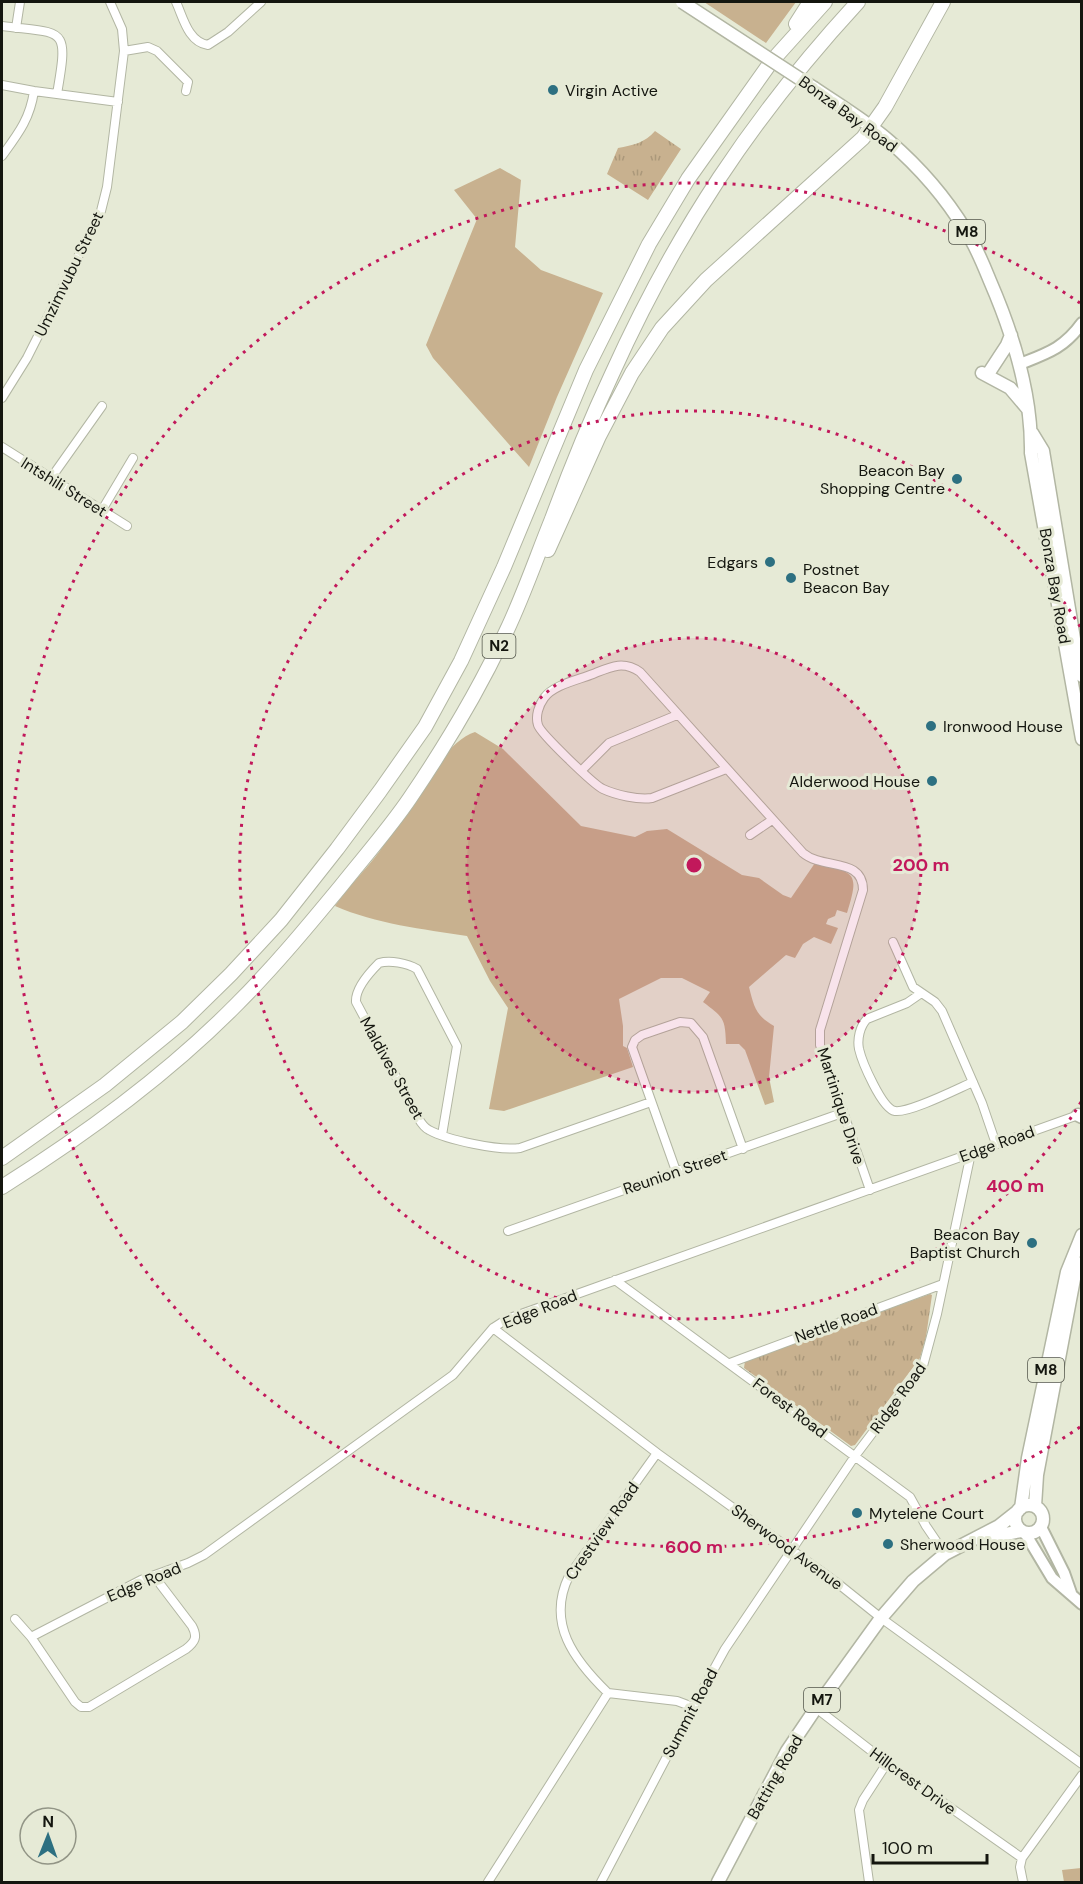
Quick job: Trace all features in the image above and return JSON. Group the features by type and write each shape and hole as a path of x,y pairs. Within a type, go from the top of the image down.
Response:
{"highway":[{"path":"737,110 810,2"},
{"name":"N2","path":"2,1158 64,1116 120,1073 182,1022 231,974 281,920 337,849 419,736 456,670 484,613 586,370 649,244 688,179 771,62 825,2"},
{"name":"N2","path":"2,1187 52,1155 123,1104 160,1074 237,1004 316,916 409,801 440,752 502,640 611,376 672,254 709,191 748,133 788,81 858,2"},
{"path":"529,579 549,548 599,436 627,383 662,328 706,280 858,143 872,127 943,2"}],"main road":[{"name":"Bonza Bay Road","path":"682,2 814,88 890,141 952,209 967,232 1003,312 1020,364 1032,432 1031,453 1082,739"},
{"path":"1011,335 1007,345 986,372 1010,388 1028,409"},
{"name":"Bonza Bay Road","path":"1032,432 1043,451 1082,676"},
{"name":"M8","path":"1035,1506 1037,1474 1082,1237"},
{"name":"M8","path":"1020,1509 1028,1458 1066,1272 1082,1237"},
{"path":"1035,1506 1042,1513 1043,1522 1034,1533 1023,1532 1015,1519 1020,1509 1035,1506"},
{"name":"Batting Road","path":"718,1882 787,1751 882,1618 913,1581 945,1554 999,1526 1020,1509"},
{"name":"Batting Road","path":"961,1546 993,1536 1023,1532"}],"street":[{"path":"16,28 20,2"},
{"name":"Umzimvubu Street","path":"2,398 27,358 101,211 107,187 124,51 122,28 110,2"},
{"path":"176,2 191,35 196,41 208,45 228,33 261,2"},
{"path":"2,26 46,30 56,34 62,41 64,55 57,94"},
{"path":"124,51 148,47 157,51 188,82 186,91"},
{"path":"2,85 34,92 118,102"},
{"path":"2,156 5,147 24,124 31,110 34,92"},
{"path":"1020,364 1055,350 1066,342 1082,323"},
{"path":"51,478 102,406"},
{"name":"Intshili Street","path":"2,447 127,526"},
{"path":"102,510 133,458"},
{"path":"726,769 646,799 605,790 581,771 538,725 539,706 551,691 611,667 625,665 640,672 772,820 750,835"},
{"path":"581,771 609,742 677,715"},
{"name":"Martinique Drive","path":"772,820 810,859 848,867 862,879 862,890 820,1035 820,1052 870,1190"},
{"path":"893,942 910,982 920,994 935,1002 942,1011 973,1082 996,1144"},
{"name":"Maldives Street","path":"442,1135 458,1046 417,969 392,962 379,963 357,992 356,1002 421,1122 428,1129 442,1135 499,1148 520,1148 651,1101"},
{"path":"920,994 907,1003 867,1019 863,1023 859,1050 880,1098 888,1108 902,1110 973,1082"},
{"path":"676,1171 633,1049 634,1041 642,1035 680,1022 691,1023 698,1029 706,1043 743,1149"},
{"name":"Reunion Street","path":"508,1231 842,1113"},
{"name":"Edge Road","path":"31,1637 141,1580 204,1555 453,1375 493,1328 507,1319 1080,1115"},
{"name":"Ridge Road","path":"790,1550 855,1456 923,1366 938,1314 971,1154"},
{"name":"Forest Road","path":"615,1280 910,1497 945,1554"},
{"name":"Nettle Road","path":"730,1363 943,1284"},
{"name":"Sherwood Avenue","path":"493,1328 657,1453 738,1510 1082,1764"},
{"name":"Crestview Road","path":"608,1693 584,1666 563,1630 560,1614 563,1591 569,1576 657,1453"},
{"path":"1041,1527 1064,1573 1071,1594"},
{"path":"1023,1532 1052,1578 1082,1604"},
{"name":"Summit Road","path":"601,1882 725,1649 790,1550"},
{"path":"15,1619 31,1637 75,1702 81,1707 93,1706 186,1649 194,1641 196,1635 192,1626 154,1576"},
{"path":"488,1882 608,1693 677,1701 693,1707"},
{"name":"Hillcrest Drive","path":"816,1708 887,1763 1022,1858"},
{"path":"869,1882 859,1810 887,1763"},
{"path":"1023,1882 1020,1867 1022,1858 1082,1774"}],"green space":[{"path":"704,2 796,2 766,43"},
{"path":"655,131 681,149 648,200 607,174 618,148 643,141"},
{"path":"500,168 521,180 515,247 541,270 603,293 529,467 433,358 426,345 477,219 454,190"},
{"path":"475,732 503,749 581,826 635,837 647,831 667,829 742,875 759,878 791,898 815,863 839,869 851,876 853,889 847,913 837,910 835,916 828,919 826,924 838,928 831,944 814,937 803,944 795,958 786,955 749,987 757,1010 774,1026 769,1077 774,1102 765,1105 745,1050 739,1044 726,1044 722,1019 703,1002 710,992 682,978 661,978 619,999 623,1046 627,1048 633,1067 504,1111 489,1109 508,1008 490,981 467,936 383,922 335,906 379,852 435,766 462,739"},
{"path":"932,1295 926,1337 920,1358 855,1445 851,1446 744,1368 745,1361 751,1358"},
{"path":"1081,1868 1081,1882 1064,1882 1062,1870"}],"place":[{"name":"Virgin Active","path":"553,90"},
{"name":"Beacon Bay Shopping Centre","path":"957,479"},
{"name":"Edgars","path":"770,562"},
{"name":"Postnet Beacon Bay","path":"791,578"},
{"name":"Ironwood House","path":"931,726"},
{"name":"Alderwood House","path":"932,781"},
{"name":"Beacon Bay Baptist Church","path":"1032,1243"},
{"name":"Mytelene Court","path":"857,1513"},
{"name":"Sherwood House","path":"888,1544"}]}
